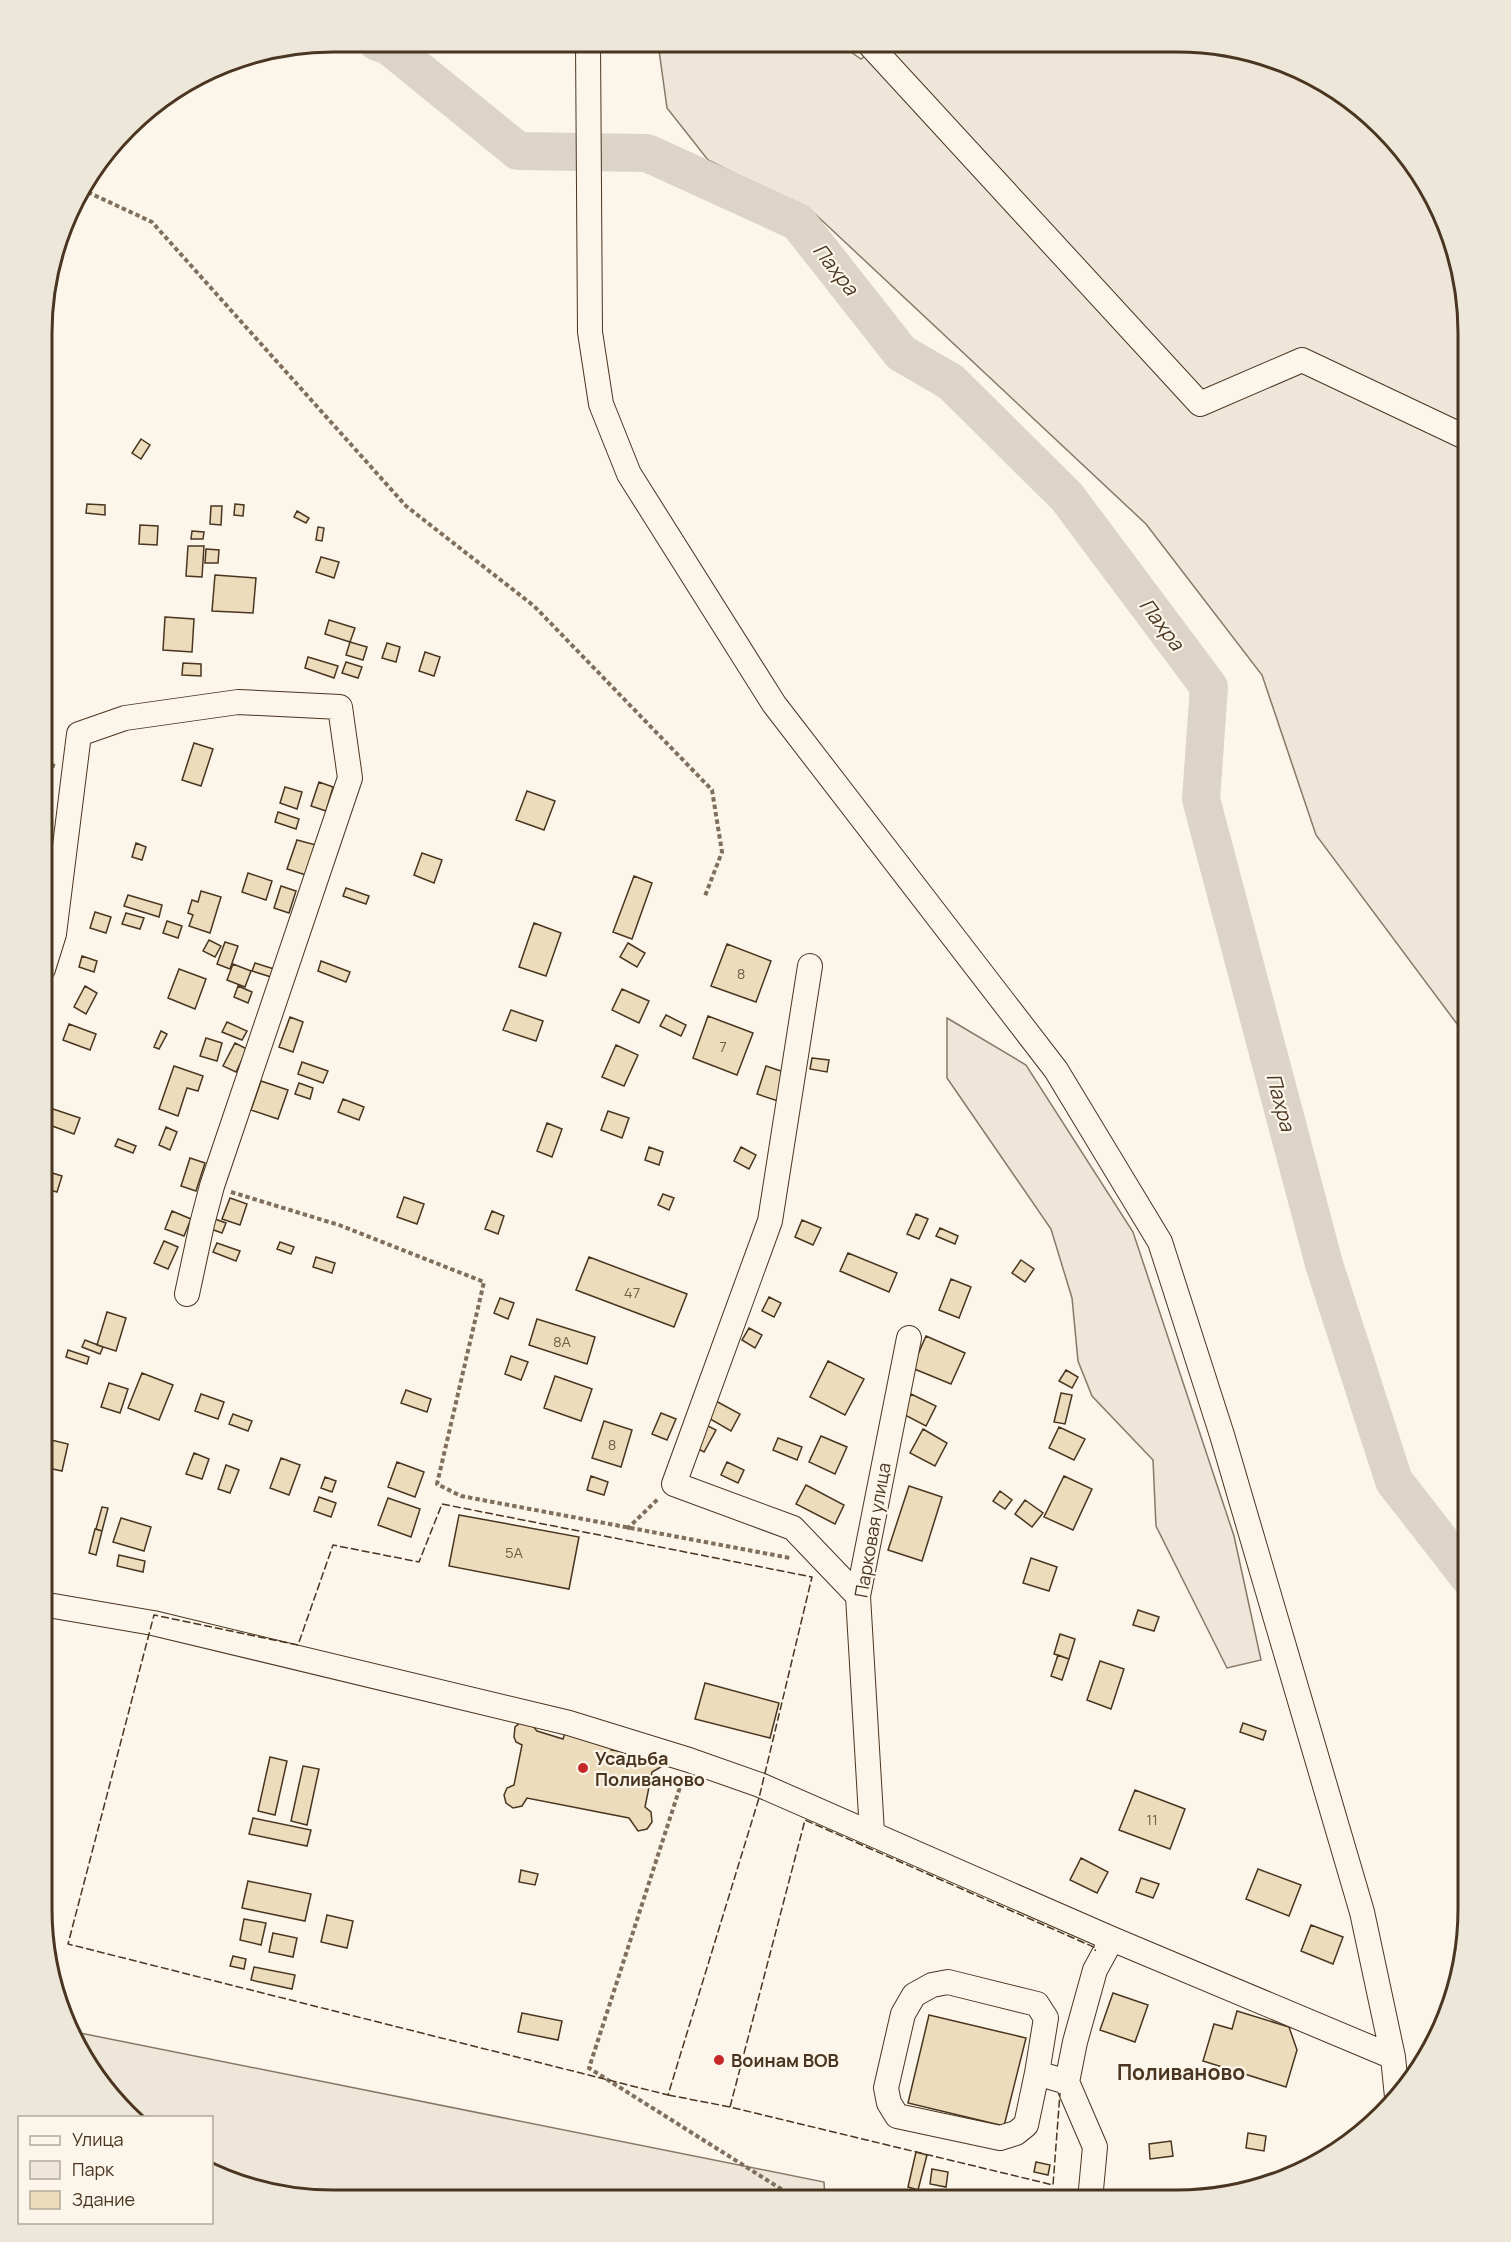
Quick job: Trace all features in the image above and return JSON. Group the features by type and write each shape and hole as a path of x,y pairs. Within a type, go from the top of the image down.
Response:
{"street":[{"path":"588,52 590,332 601,405 629,474 774,704 1056,1070 1160,1242 1222,1434 1362,1912 1398,2081"},
{"path":"876,52 1200,404 1302,360 1458,434"},
{"path":"52,941 79,734 125,718 238,702 340,707 350,778 212,1186 187,1294"},
{"path":"810,966 770,1221 674,1484 793,1528 858,1596"},
{"name":"Парковая улица","path":"872,1833 858,1596 909,1338"},
{"path":"52,1606 153,1623 558,1720 689,1760 760,1785 1112,1939 1393,2057"},
{"path":"1091,2190 1095,2147 1067,2082 1075,2042 1095,1970 1112,1939"},
{"path":"948,1982 1037,2004 1046,2018 1037,2073 1026,2126 1016,2133 1000,2138 897,2116 889,2103 886,2088 903,2014 914,1995 932,1985 948,1982"},
{"path":"1037,2073 1067,2082"}],"path":[{"path":"90,193 152,222 406,506 534,606 712,790 722,852 705,897"},
{"path":"212,1186 339,1225 484,1282 436,1485 461,1496 796,1559"},
{"path":"627,1529 674,1484"},
{"path":"689,1760 589,2068 783,2190"}],"green space":[{"path":"659,52 851,52 861,59 869,52 1196,53 1250,62 1302,81 1334,100 1363,122 1389,148 1411,177 1430,209 1449,261 1458,315 1458,1025 1316,835 1262,675 1146,524 814,213 708,160 667,108"},
{"path":"947,1018 1026,1065 1133,1232 1234,1536 1261,1660 1227,1668 1156,1526 1153,1460 1092,1396 1078,1361 1072,1298 1051,1229 947,1078"},
{"path":"81,2033 824,2182 824,2190 334,2190 279,2184 243,2175 213,2163 213,2116 144,2116 122,2094 100,2065"}],"building":[{"path":"141,439 150,445 141,459 132,453"},
{"path":"87,504 105,505 105,515 86,513"},
{"path":"235,504 244,505 243,516 234,515"},
{"path":"211,506 222,506 221,525 210,524"},
{"path":"297,511 309,518 306,523 294,517"},
{"path":"140,525 158,526 157,545 139,544"},
{"path":"318,527 324,528 322,541 316,540"},
{"path":"192,531 204,532 203,539 191,539"},
{"path":"188,546 204,546 202,577 186,576"},
{"path":"206,549 219,550 218,563 205,563"},
{"path":"321,557 339,562 334,578 316,572"},
{"path":"215,575 256,578 253,613 212,611"},
{"path":"165,617 194,619 192,652 163,650"},
{"path":"329,620 355,628 350,642 325,634"},
{"path":"350,642 367,647 363,660 346,655"},
{"path":"387,643 400,647 396,662 382,658"},
{"path":"425,652 440,657 434,676 419,671"},
{"path":"308,657 338,666 334,678 305,668"},
{"path":"346,662 362,667 358,678 342,673"},
{"path":"183,663 201,664 201,676 182,675"},
{"path":"194,743 213,749 201,786 182,780"},
{"path":"319,782 333,787 326,811 311,806"},
{"path":"285,787 302,792 297,809 280,803"},
{"path":"527,791 555,801 544,830 516,820"},
{"path":"278,812 299,819 296,829 275,822"},
{"path":"297,840 316,845 306,875 287,869"},
{"path":"136,843 146,847 142,860 132,857"},
{"path":"422,853 442,860 434,883 414,875"},
{"path":"248,873 272,881 266,900 242,892"},
{"path":"634,876 652,883 632,939 613,932"},
{"path":"281,886 296,891 289,913 274,908"},
{"path":"346,888 369,896 366,904 343,896"},
{"path":"201,891 221,897 210,933 189,926 193,915 188,913 192,900 198,902"},
{"path":"128,895 162,905 159,917 124,906"},
{"path":"95,912 111,917 106,933 90,928"},
{"path":"126,913 144,918 140,929 122,924"},
{"path":"167,921 182,926 178,938 163,933"},
{"path":"534,923 561,933 546,976 519,967"},
{"path":"209,940 221,946 215,957 203,951"},
{"path":"225,942 238,946 230,969 217,964"},
{"path":"628,943 645,953 637,967 620,957"},
{"path":"727,944 771,961 756,1002 711,986"},
{"path":"82,956 97,961 94,972 79,967"},
{"path":"321,961 350,972 346,982 318,971"},
{"path":"255,963 274,969 271,977 252,971"},
{"path":"233,964 251,971 245,987 227,980"},
{"path":"179,969 206,979 195,1009 168,998"},
{"path":"85,986 97,993 86,1014 74,1007"},
{"path":"238,986 252,992 248,1003 234,997"},
{"path":"622,989 649,1001 639,1023 612,1010"},
{"path":"511,1010 543,1021 536,1041 503,1030"},
{"path":"666,1015 686,1025 681,1036 660,1026"},
{"path":"708,1016 753,1033 737,1075 693,1058"},
{"path":"290,1017 303,1022 293,1052 279,1047"},
{"path":"227,1022 247,1031 242,1040 222,1032"},
{"path":"69,1024 96,1034 90,1050 63,1040"},
{"path":"161,1031 167,1034 159,1049 154,1047"},
{"path":"206,1038 222,1043 217,1061 200,1056"},
{"path":"235,1043 247,1049 236,1072 223,1066"},
{"path":"616,1045 638,1055 624,1086 602,1077"},
{"path":"812,1058 829,1060 827,1072 810,1069"},
{"path":"302,1062 328,1071 323,1083 298,1074"},
{"path":"174,1066 203,1076 198,1091 187,1088 178,1116 159,1109"},
{"path":"766,1066 787,1073 778,1101 757,1094"},
{"path":"261,1081 288,1090 278,1119 251,1110"},
{"path":"299,1083 313,1088 310,1099 295,1094"},
{"path":"343,1099 364,1107 359,1120 338,1112"},
{"path":"52,1109 80,1118 74,1134 52,1126"},
{"path":"608,1111 629,1118 622,1138 601,1130"},
{"path":"547,1123 562,1129 552,1157 537,1151"},
{"path":"166,1127 177,1132 170,1150 159,1145"},
{"path":"118,1139 136,1146 133,1153 115,1146"},
{"path":"649,1147 663,1152 659,1165 645,1160"},
{"path":"741,1147 756,1155 749,1169 734,1161"},
{"path":"190,1158 205,1163 196,1191 181,1186"},
{"path":"52,1173 62,1176 57,1192 52,1191"},
{"path":"663,1194 674,1198 669,1210 658,1205"},
{"path":"404,1197 424,1204 417,1224 397,1217"},
{"path":"230,1198 247,1204 240,1225 222,1219"},
{"path":"172,1211 191,1219 184,1236 165,1229"},
{"path":"492,1211 504,1216 498,1234 485,1229"},
{"path":"916,1214 928,1219 919,1239 907,1234"},
{"path":"215,1219 226,1223 222,1233 211,1229"},
{"path":"802,1220 821,1228 813,1245 795,1237"},
{"path":"940,1228 958,1236 955,1244 936,1236"},
{"path":"164,1241 178,1247 168,1269 154,1263"},
{"path":"280,1242 294,1247 291,1254 277,1249"},
{"path":"217,1243 240,1251 236,1261 213,1252"},
{"path":"848,1253 897,1273 889,1292 840,1271"},
{"path":"316,1257 335,1263 332,1273 313,1267"},
{"path":"589,1257 687,1294 674,1327 576,1290"},
{"path":"1021,1260 1034,1269 1025,1282 1012,1273"},
{"path":"951,1279 971,1287 959,1318 939,1310"},
{"path":"769,1297 781,1303 774,1317 762,1311"},
{"path":"500,1298 514,1303 508,1319 494,1313"},
{"path":"107,1312 126,1318 116,1351 97,1345"},
{"path":"537,1319 595,1337 587,1364 529,1345"},
{"path":"749,1328 762,1335 755,1348 742,1340"},
{"path":"926,1336 965,1353 951,1384 912,1368"},
{"path":"85,1340 103,1347 100,1354 82,1347"},
{"path":"68,1350 89,1357 87,1364 66,1357"},
{"path":"511,1356 528,1362 521,1380 505,1374"},
{"path":"828,1361 864,1379 845,1415 810,1397"},
{"path":"1066,1370 1078,1377 1072,1388 1059,1381"},
{"path":"142,1373 173,1385 159,1420 128,1408"},
{"path":"555,1376 592,1389 581,1421 544,1408"},
{"path":"109,1383 128,1389 120,1413 101,1407"},
{"path":"406,1390 431,1399 427,1412 401,1403"},
{"path":"1061,1393 1072,1395 1065,1424 1054,1422"},
{"path":"201,1394 224,1402 218,1419 195,1411"},
{"path":"911,1394 936,1406 926,1426 901,1413"},
{"path":"714,1400 740,1414 731,1431 705,1416"},
{"path":"661,1413 676,1419 667,1440 652,1434"},
{"path":"233,1414 252,1421 248,1431 229,1424"},
{"path":"604,1421 632,1430 621,1467 592,1458"},
{"path":"704,1424 716,1430 704,1452 693,1446"},
{"path":"1059,1427 1085,1439 1074,1460 1049,1448"},
{"path":"923,1429 947,1443 935,1466 910,1453"},
{"path":"821,1436 847,1447 835,1474 809,1462"},
{"path":"778,1438 802,1447 797,1460 773,1450"},
{"path":"52,1440 68,1444 62,1471 52,1469"},
{"path":"194,1453 209,1459 202,1479 186,1474"},
{"path":"281,1458 300,1465 289,1495 270,1488"},
{"path":"397,1462 424,1472 415,1497 388,1487"},
{"path":"727,1462 744,1470 738,1483 721,1475"},
{"path":"226,1465 239,1470 230,1493 218,1489"},
{"path":"591,1476 608,1482 604,1495 587,1490"},
{"path":"1064,1476 1092,1489 1073,1530 1044,1517"},
{"path":"325,1477 336,1481 332,1492 321,1488"},
{"path":"806,1485 844,1505 835,1524 796,1504"},
{"path":"909,1486 942,1497 922,1561 888,1550"},
{"path":"1000,1491 1012,1500 1005,1509 993,1501"},
{"path":"319,1497 336,1503 331,1517 314,1511"},
{"path":"388,1498 420,1509 411,1537 378,1525"},
{"path":"1025,1500 1043,1513 1032,1527 1015,1514"},
{"path":"102,1507 108,1508 102,1531 96,1529"},
{"path":"459,1515 579,1537 569,1589 449,1566"},
{"path":"121,1518 151,1527 144,1551 113,1542"},
{"path":"95,1529 102,1531 96,1555 89,1553"},
{"path":"119,1555 145,1561 143,1572 117,1566"},
{"path":"1031,1558 1057,1567 1049,1591 1023,1583"},
{"path":"1138,1610 1159,1617 1154,1631 1133,1625"},
{"path":"1060,1634 1075,1639 1069,1659 1054,1654"},
{"path":"1058,1655 1069,1659 1062,1680 1051,1676"},
{"path":"1100,1661 1124,1669 1111,1709 1087,1700"},
{"path":"705,1683 779,1703 770,1738 695,1719"},
{"path":"521,1722 531,1724 537,1731 563,1739 566,1730 613,1738 611,1750 662,1758 661,1767 652,1772 645,1807 651,1812 652,1822 647,1829 638,1831 629,1818 527,1798 522,1806 513,1808 506,1803 504,1795 507,1788 514,1785 522,1745 516,1742 514,1737 515,1727"},
{"path":"1243,1723 1266,1731 1263,1740 1240,1732"},
{"path":"270,1757 287,1761 275,1815 258,1811"},
{"path":"303,1766 319,1769 307,1825 291,1821"},
{"path":"1135,1790 1185,1809 1170,1849 1119,1830"},
{"path":"253,1818 311,1830 307,1846 249,1834"},
{"path":"1081,1858 1108,1872 1097,1893 1070,1880"},
{"path":"1258,1869 1301,1885 1289,1916 1246,1899"},
{"path":"521,1870 538,1874 535,1885 519,1882"},
{"path":"1141,1878 1159,1884 1153,1898 1136,1892"},
{"path":"248,1881 311,1894 305,1921 242,1908"},
{"path":"327,1915 353,1921 347,1948 321,1942"},
{"path":"244,1919 266,1923 261,1945 240,1940"},
{"path":"1311,1925 1343,1937 1333,1964 1301,1951"},
{"path":"273,1933 297,1938 293,1957 269,1952"},
{"path":"233,1956 246,1959 244,1969 230,1966"},
{"path":"254,1967 295,1975 292,1989 251,1980"},
{"path":"1113,1993 1148,2005 1135,2042 1100,2030"},
{"path":"1237,2011 1289,2027 1297,2050 1286,2087 1203,2061 1214,2024 1232,2029"},
{"path":"522,2013 562,2021 558,2040 518,2032"},
{"path":"929,2015 1026,2038 1004,2126 908,2103"},
{"path":"1248,2133 1266,2136 1264,2151 1246,2148"},
{"path":"1171,2141 1173,2156 1150,2159 1149,2144"},
{"path":"916,2152 927,2155 918,2190 908,2187"},
{"path":"1036,2162 1050,2165 1048,2175 1034,2172"},
{"path":"932,2169 948,2172 946,2187 930,2184"}],"waterway":[{"name":"Пахра","path":"396,52 518,151 647,153 798,222 901,353 951,382 1067,497 1209,687 1201,799 1324,1264 1394,1481 1458,1563"}],"fence":[{"path":"442,1504 812,1577 759,1798 668,2095 68,1944 154,1615 298,1645 333,1545 419,1562 442,1504"},
{"path":"730,2107 805,1820 1096,1948 1095,1951"},
{"path":"668,2095 730,2107 1053,2185 1060,2093"}],"place":[{"name":"Усадьба Поливаново","path":"583,1768"},
{"name":"Воинам ВОВ","path":"719,2060"}],"district":[{"name":"Поливаново","path":"1181,2072"}]}
